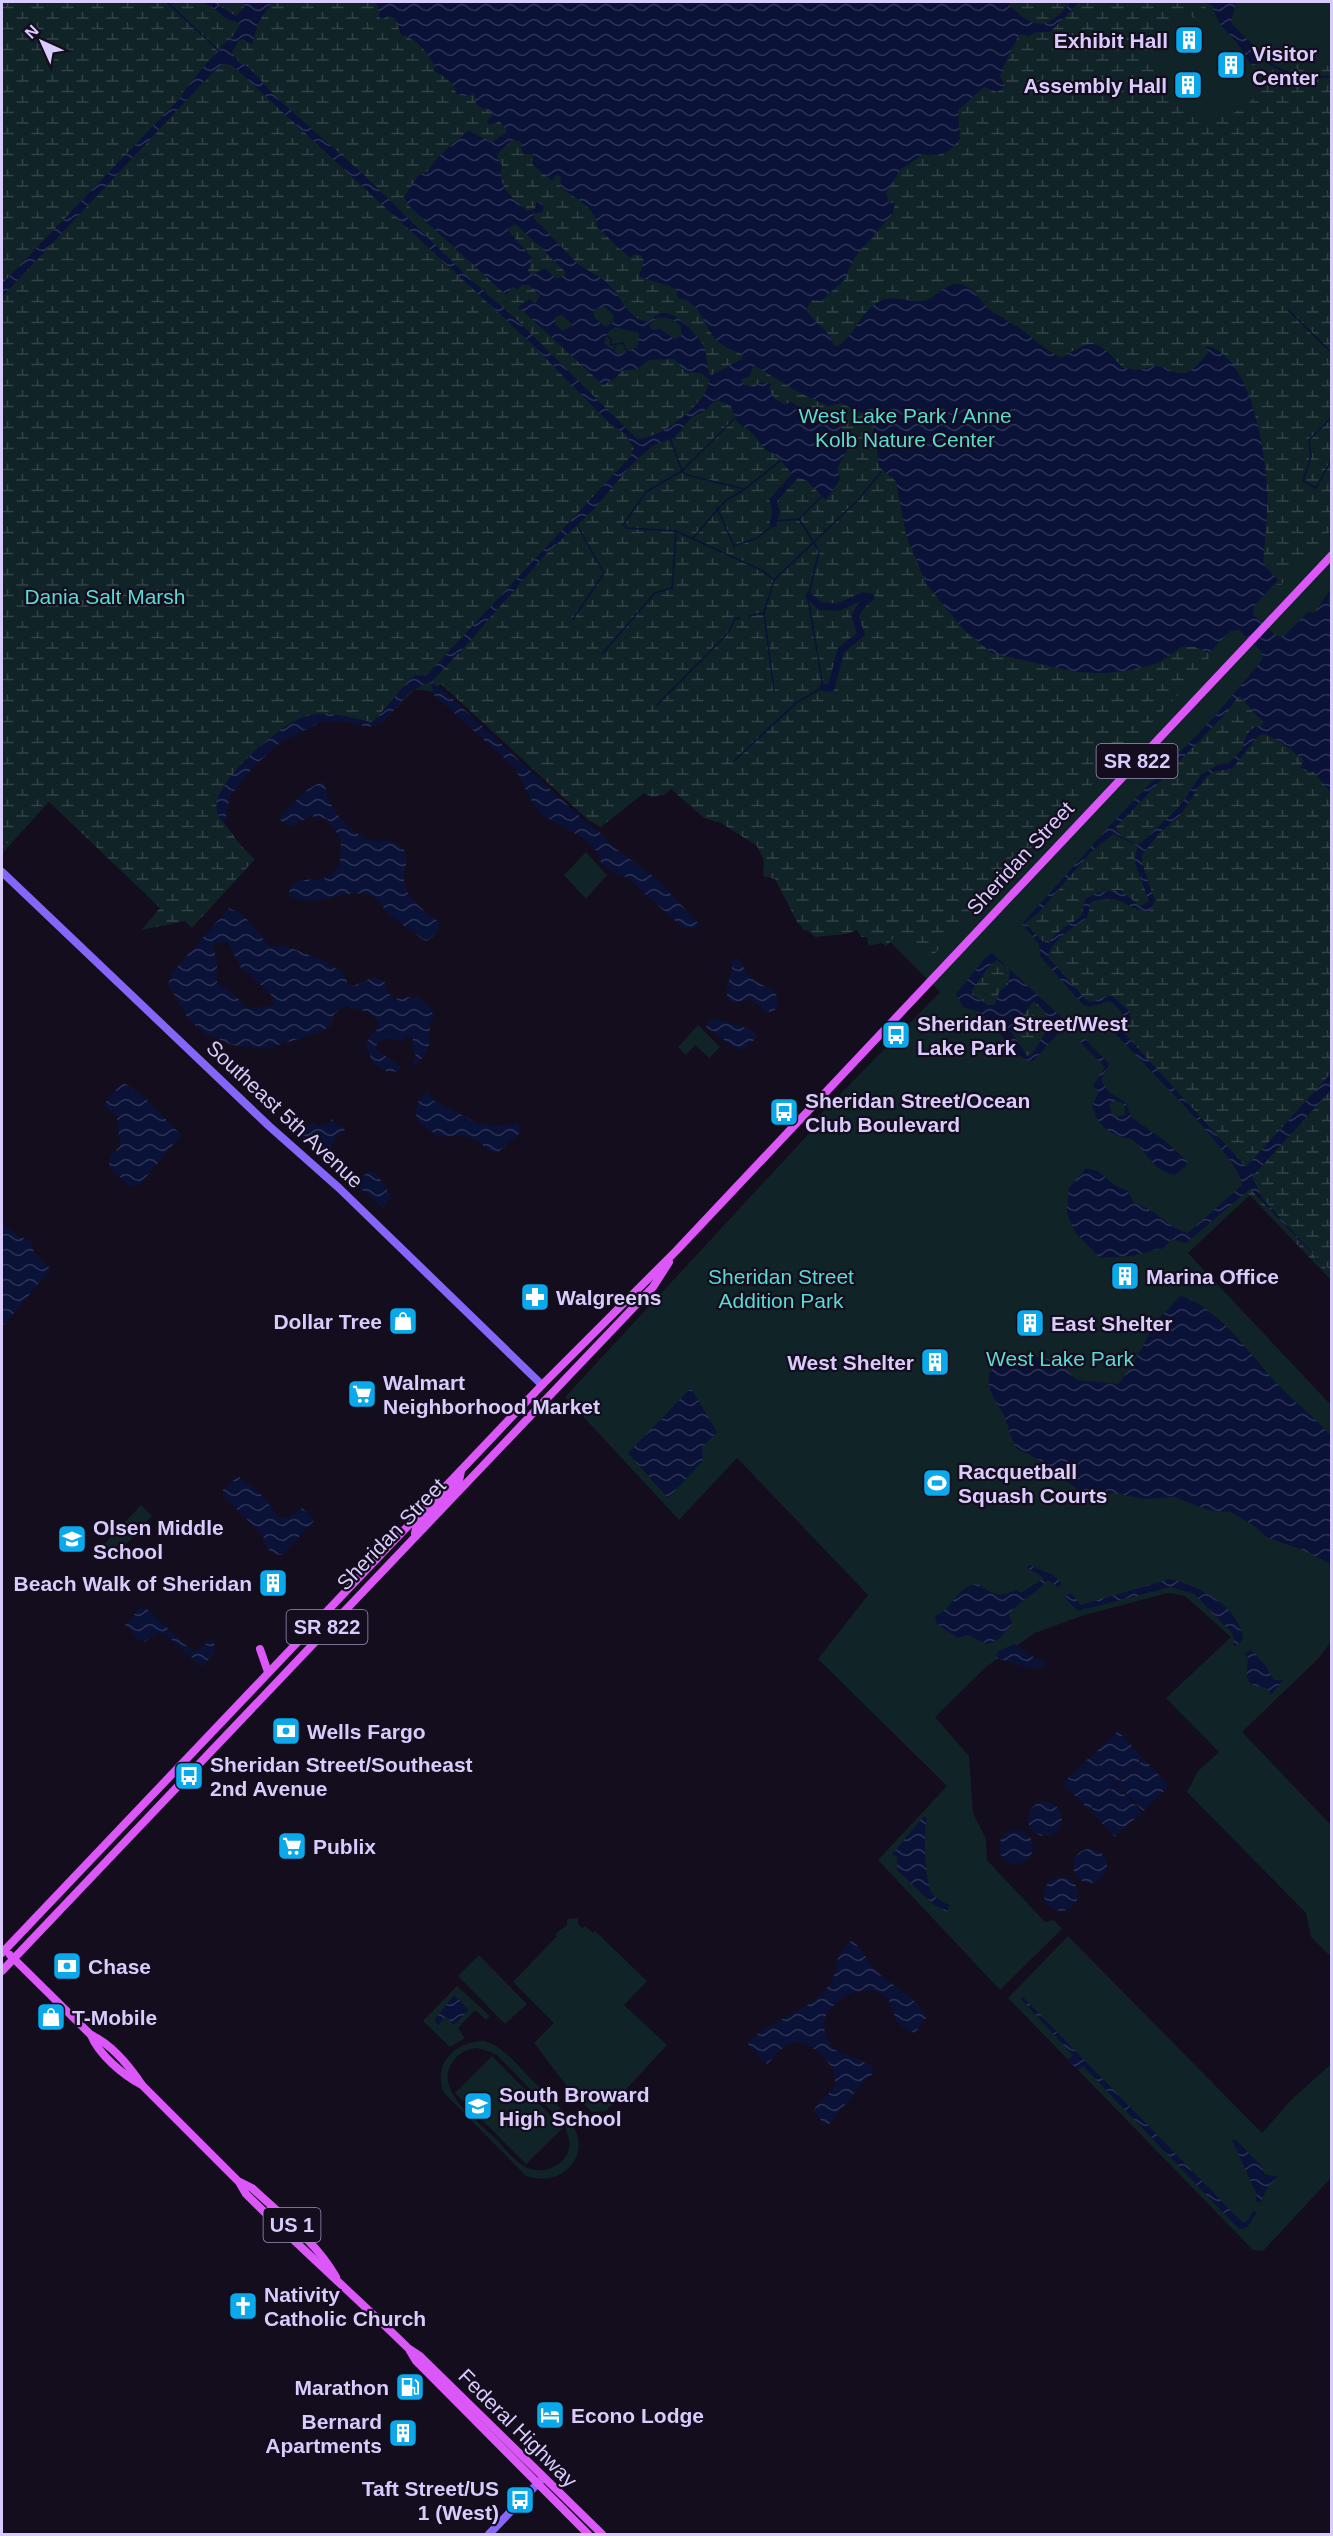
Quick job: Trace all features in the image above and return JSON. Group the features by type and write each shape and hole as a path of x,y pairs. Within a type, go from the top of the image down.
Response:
{"main road":[{"name":"Sheridan Street","path":"3,1950 542,1385 677,1250 1332,555"},
{"name":"Sheridan Street","path":"2,1971 415,1534 653,1287 677,1250"},
{"path":"415,1534 417,1524 459,1481 461,1470"},
{"path":"358,1594 363,1581 408,1533 410,1524"},
{"path":"296,1660 297,1647 331,1611 342,1594"},
{"path":"260,1649 268,1672"},
{"path":"232,1727 238,1715 272,1679 278,1670 278,1662"},
{"name":"Federal Highway","path":"3,1950 14,1958 91,2035 111,2049 134,2072 142,2085 239,2182 252,2188 313,2246 327,2260 336,2278 408,2348 420,2356 540,2481 588,2535"},
{"name":"Federal Highway","path":"540,2481 602,2535"}],"street":[{"name":"Southeast 5th Avenue","path":"2,872 339,1188 542,1385"},
{"path":"489,2535 540,2481"}],"green space":[{"name":"West Lake Park / Anne Kolb Nature Center","path":"2,2 1331,2 1331,1278 1250,1195 1188,1253 1331,1405 1331,1642 1319,1658 1242,1732 1331,1825 1331,1957 1311,1937 1306,1913 1187,1792 1198,1771 1219,1752 1166,1698 1231,1637 1185,1596 1168,1593 1081,1616 1035,1633 986,1667 935,1717 969,1756 973,1813 986,1839 987,1860 1045,1922 1054,1920 1062,1929 1000,1990 878,1860 947,1786 818,1659 868,1595 737,1458 679,1520 565,1397 815,1127 812,1123 940,992 856,908 830,934 803,930 762,845 670,782 437,667 383,721 243,590 116,729 255,859 192,928 53,797 2,854"},
{"path":"2,2 202,2 212,4 225,18 240,24 232,38 219,49 195,80 185,87 181,97 2,284"},
{"path":"213,2 242,2 245,5 236,16 229,14"},
{"path":"272,2 377,2 377,13 383,19 388,16 395,18 400,31 424,49 435,66 434,69 455,86 456,93 464,97 474,93 476,104 494,114 489,118 504,126 505,135 492,142 468,131 439,156 427,172 418,176 506,295 523,285 532,288 540,296 535,304 530,299 519,310 616,378 621,371 638,369 649,360 674,359 686,372 701,373 709,379 707,388 692,408 669,427 646,438 637,439 518,321 468,277 363,174 280,101 246,65 238,63 232,52 234,46 243,39 254,42 258,23"},
{"path":"1009,2 1072,2 1051,21 1040,24 1023,17 1010,7"},
{"path":"1079,2 1204,2 1207,4 1203,14 1194,18 1183,13 1173,13 1168,23 1171,41 1153,49 1162,80 1170,97 1179,106 1198,113 1213,116 1239,111 1258,93 1280,56 1304,57 1331,67 1331,530 1281,585 1273,585 1277,580 1263,563 1267,489 1208,353 1191,370 1181,373 1159,365 1137,370 1123,368 1106,349 1077,347 1062,359 990,310 974,293 938,292 925,301 856,328 838,346 834,346 829,335 806,309 812,300 821,300 844,280 855,257 884,225 895,202 889,204 886,193 900,170 923,153 938,154 958,142 958,110 976,91 1003,83 1003,70 1020,34 1028,36 1036,32 1050,32"},
{"name":"Dania Salt Marsh","path":"222,64 238,68 533,345 608,422 625,434 634,448 631,456 425,676 421,674 410,679 375,720 371,722 338,715 308,716 225,785 219,817 254,860 201,918 141,930 160,908 47,800 2,849 2,297"},
{"path":"512,140 518,140 523,154 533,154 556,175 561,175 570,192 592,212 597,227 629,258 635,254 644,260 640,268 648,280 660,280 695,305 721,345 742,354 744,356 742,359 712,375 709,374 706,353 693,331 674,318 659,313 647,322 640,320 630,312 605,281 577,263 534,219 533,214 542,211 544,206 540,202 532,211 527,211 504,186 501,180 502,166 497,158 499,152"},
{"path":"516,224 566,273 565,276 556,279 539,273 533,275 528,271 528,265 507,228"},
{"path":"754,365 796,391 828,406 841,403 868,416 874,429 884,473 896,481 906,535 921,572 945,609 960,626 976,641 993,652 1011,659 1092,671 1120,670 1154,664 1181,649 1194,646 1211,655 1191,682 1050,828 928,961 899,933 886,946 881,943 869,946 867,937 861,937 857,930 846,934 815,937 797,922 775,879 763,876 764,861 757,846 721,823 704,818 671,789 664,795 652,797 644,793 601,827 588,820 441,684 432,692 415,689 433,679 544,556 592,511 632,464 652,446 674,437 691,418 707,409 741,379 749,377"},
{"path":"1237,696 1263,722 1262,725 1244,739 1242,748 1229,763 1217,765 1201,774 1178,808 1142,842 1137,844 1123,838 1115,828 1224,715"},
{"path":"1264,734 1282,743 1304,760 1301,766 1305,771 1314,772 1331,793 1331,1075 1247,1168 1124,1033 1123,1028 1130,1022 1122,1003 1111,995 1090,1002 1086,1000 1048,957 1058,939 1087,918 1091,902 1121,899 1135,909 1155,906 1142,863 1142,855 1149,844 1172,823 1205,778 1215,771 1232,769 1258,736"},
{"path":"1113,834 1138,846 1136,854 1138,867 1149,901 1140,906 1120,890 1097,893 1079,918 1049,943 1042,941 1025,923 1039,912 1091,852"},
{"path":"586,852 607,875 586,899 564,875"},
{"path":"998,960 1010,970 1008,985 1000,991 994,1005 988,1005 972,995 972,990 991,964"},
{"path":"1034,1001 1042,1008 1051,1023 1032,1054 1027,1056 1011,1031"},
{"path":"698,1025 720,1047 709,1058 695,1045 686,1055 678,1047"},
{"path":"1331,1086 1331,1271 1272,1210 1255,1184 1253,1174"},
{"path":"1253,1189 1331,1273 1331,1280 1246,1191"},
{"path":"141,1505 152,1516 134,1535 123,1524"},
{"path":"122,1526 133,1537 115,1555 104,1544"},
{"path":"578,1918 578,1924 582,1928 585,1926 593,1933 595,1931 647,1981 624,2005 667,2045 606,2111 592,2112 572,2093 534,2043 554,2023 513,1982 557,1936 555,1934 567,1925 567,1919"},
{"path":"1068,1936 1262,2133 1291,2100 1331,2064 1331,2178 1263,2251 1253,2250 1008,1998"},
{"path":"479,1955 527,2004 505,2024 458,1976"},
{"path":"457,1986 490,2016 486,2020 475,2010 458,2028 465,2038 450,2047 423,2021"},
{"path":"473,2042 491,2043 503,2051 551,2098 570,2121 577,2134 579,2146 575,2159 561,2174 547,2178 526,2176 444,2093 441,2073 444,2064 455,2050","holes":["477,2048 496,2054 563,2123 569,2147 566,2156 555,2166 537,2170 528,2168 519,2162 468,2113 452,2093 448,2082 448,2071 459,2055"]},
{"path":"492,2056 563,2128 526,2164 455,2093"}],"water":[{"path":"201,2 213,2 236,16 245,7 242,2 272,2 258,23 252,45 243,39 239,40 232,52 239,63 246,65 280,101 363,174 468,277 518,321 637,439 658,433 682,418 701,398 709,379 701,373 686,372 674,359 649,360 637,369 621,371 616,378 603,385 522,310 517,308 530,299 535,304 540,296 529,285 521,285 518,289 512,287 506,295 409,206 404,197 418,176 427,172 439,156 468,131 492,142 507,132 500,121 489,125 487,121 494,114 476,104 474,93 464,97 456,93 451,82 434,71 435,66 421,46 401,35 395,18 389,16 380,19 377,2 1009,2 1010,7 1023,17 1040,24 1056,18 1072,2 1079,2 1050,32 1036,32 1028,36 1020,34 1000,76 1005,86 997,92 984,87 958,110 960,138 949,151 939,155 923,154 900,170 886,193 889,204 895,202 893,213 855,257 844,280 821,301 812,300 806,309 829,335 834,346 838,346 849,336 867,312 883,299 922,301 931,298 948,286 959,284 968,287 990,310 1062,358 1082,346 1096,344 1123,368 1137,370 1159,365 1181,373 1191,370 1202,360 1208,353 1206,346 1221,353 1234,366 1253,406 1259,430 1267,490 1263,563 1278,580 1254,606 1253,614 1276,636 1284,636 1308,612 1314,613 1331,589 1328,601 1332,607 1331,793 1314,772 1305,771 1300,767 1304,760 1282,743 1265,734 1258,736 1232,769 1215,771 1205,778 1179,817 1161,831 1142,855 1142,863 1155,901 1149,912 1116,900 1101,899 1091,902 1087,918 1058,939 1048,957 1086,1000 1090,1002 1111,995 1129,1011 1131,1018 1123,1028 1124,1033 1246,1167 1331,1073 1331,1090 1252,1177 1263,1199 1331,1273 1250,1189 1186,1243 1171,1239 1164,1248 1130,1256 1100,1258 1075,1232 1067,1213 1069,1188 1085,1169 1098,1171 1119,1188 1127,1190 1134,1203 1188,1233 1242,1185 1237,1171 1208,1132 1116,1034 1116,1029 1124,1019 1120,1010 1110,1001 1089,1007 1083,1005 1040,956 1039,944 1022,924 1114,821 1215,716 1262,660 1262,652 1239,630 1230,631 1209,653 1195,647 1182,647 1158,663 1132,670 1105,673 1076,672 992,653 964,630 927,585 906,535 896,481 879,467 875,432 868,416 841,403 828,406 796,391 754,365 749,377 741,379 744,385 754,387 762,382 771,384 769,389 775,399 784,404 792,402 813,414 836,420 851,443 837,468 840,479 826,500 807,481 793,475 776,455 766,450 750,431 738,423 731,406 716,399 707,409 691,418 675,437 652,446 632,464 592,511 544,556 433,680 433,684 441,688 587,823 606,837 608,843 658,880 699,924 698,927 684,929 627,877 617,875 601,863 598,852 583,838 542,815 531,800 515,768 434,695 430,681 410,692 383,722 369,727 345,722 321,722 280,743 254,766 230,796 225,822 223,822 218,815 217,801 230,777 254,751 282,729 306,716 331,714 371,722 375,720 410,679 415,675 426,676 631,456 634,448 625,434 608,422 533,345 232,65 222,64 211,74 2,297 2,284 181,97 219,49 236,32 240,24","holes":["512,140 521,142 523,154 533,154 532,164 552,181 556,175 561,176 560,186 589,208 597,227 630,258 635,254 640,255 644,260 639,276 676,289 678,298 693,304 698,310 714,337 720,343 742,354 742,359 712,375 709,374 705,350 686,324 665,313 647,322 634,316 605,281 577,263 534,219 533,214 542,212 544,206 540,202 536,203 535,209 527,211 511,196 501,180 502,166 497,158 499,152","516,224 566,272 565,275 556,279 545,268 533,275 528,271 532,258 507,229","604,306 614,315 613,323 605,327 594,317 594,310","562,315 573,325 563,331 555,324 555,317","658,317 672,319 681,326 681,336 675,339 660,329 652,330 649,325","615,327 639,333 638,347 619,355 604,343 608,332","1239,696 1263,722 1247,734 1242,749 1229,763 1217,765 1201,775 1178,808 1142,842 1137,844 1123,838 1115,828 1224,715","1113,834 1138,846 1134,860 1149,901 1140,906 1120,890 1097,893 1085,899 1081,916 1059,932 1049,943 1042,941 1025,923 1039,912 1091,852"]},
{"path":"1204,2 1236,2 1231,23 1258,50 1260,55 1257,64 1252,66 1238,44 1221,25 1213,6"},
{"path":"323,781 331,804 349,827 366,838 396,843 404,850 406,857 404,881 408,894 417,905 439,922 437,931 431,938 426,941 422,939 392,917 380,902 368,895 348,894 310,901 289,896 293,884 302,880 327,877 340,863 341,839 327,819 311,816 291,827 281,821 280,816 307,790"},
{"path":"229,908 244,916 270,947 283,945 322,960 344,973 348,985 354,986 374,977 385,982 385,989 393,999 416,996 428,1005 434,1015 428,1048 420,1061 411,1068 416,1056 412,1049 413,1037 409,1036 401,1041 382,1040 376,1046 376,1050 400,1066 399,1072 386,1071 374,1065 365,1044 377,1029 378,1022 369,1012 343,1006 334,1014 331,1026 318,1033 265,1049 233,1045 203,1033 187,1017 168,984 172,973","holes":["228,942 242,970 250,974 274,998 274,1005 248,1009 237,997 217,983 217,960 213,947 215,943"]},
{"path":"992,953 1068,1023 1033,1061 1024,1060 980,1012 963,1007 956,994 985,958","holes":["997,960 1010,970 1008,985 1000,991 994,1005 988,1005 972,995 972,990 991,964","1034,1001 1042,1008 1051,1024 1032,1054 1027,1056 1011,1031"]},
{"path":"737,957 751,978 770,988 776,994 777,1008 772,1012 765,1011 750,999 734,1003 729,1000 727,987 732,962"},
{"path":"716,1019 753,1030 757,1037 746,1048 738,1050 706,1027 710,1020"},
{"path":"1084,1038 1109,1064 1101,1080 1109,1092 1126,1103 1132,1118 1165,1141 1187,1161 1188,1164 1175,1175 1161,1170 1134,1141 1116,1135 1099,1121 1092,1105 1099,1092 1093,1086 1105,1067 1079,1041","holes":["1112,1101 1121,1102 1125,1106 1125,1115 1116,1117 1112,1114 1109,1104"]},
{"path":"123,1082 144,1097 181,1135 142,1182 131,1188 109,1166 110,1157 120,1146 117,1117 103,1105"},
{"path":"427,1091 433,1100 475,1122 495,1126 517,1123 522,1131 497,1153 491,1152 472,1138 440,1137 420,1124 415,1112 420,1097"},
{"path":"333,1119 336,1125 343,1126 345,1130 335,1138 329,1152 321,1155 312,1143 302,1140 297,1128 302,1123 309,1126 315,1122 316,1126 327,1124"},
{"path":"369,1170 377,1174 391,1197 383,1208 360,1188 361,1179"},
{"path":"2,1224 18,1236 31,1241 34,1253 51,1269 4,1325 2,1325"},
{"path":"1180,1296 1206,1309 1232,1332 1276,1383 1330,1435 1331,1564 1303,1550 1268,1538 1253,1525 1230,1512 1211,1511 1174,1497 1145,1499 1113,1493 1094,1497 1084,1494 1059,1476 1053,1467 1016,1448 988,1383 991,1371 996,1364 1018,1358 1044,1357 1061,1365 1077,1380 1118,1384 1132,1366 1156,1322"},
{"path":"691,1388 717,1432 702,1448 703,1461 668,1498 628,1453"},
{"path":"238,1476 259,1492 279,1517 289,1517 302,1508 314,1518 313,1522 282,1555 274,1554 266,1547 263,1536 223,1495 223,1490"},
{"path":"1029,1565 1053,1575 1062,1584 1058,1587 1048,1580 1009,1613 1012,1624 998,1640 986,1644 968,1635 958,1638 937,1624 935,1616 941,1613 959,1593 970,1586 978,1584 996,1594 1016,1590 1021,1593 1044,1578 1027,1568"},
{"path":"1170,1579 1205,1592 1226,1607 1240,1627 1243,1639 1233,1646 1234,1638 1231,1632 1194,1594 1171,1587 1078,1611 1064,1597 1071,1593 1081,1605"},
{"path":"140,1608 146,1608 192,1651 199,1650 210,1640 213,1641 215,1648 212,1655 202,1667 164,1633 158,1633 144,1642 139,1640 125,1625"},
{"path":"1014,1644 1035,1658 1046,1662 1046,1666 1034,1669 996,1658 997,1652"},
{"path":"1251,1650 1266,1666 1274,1680 1283,1680 1271,1695 1267,1688 1254,1685 1248,1680 1248,1658 1244,1654"},
{"path":"1118,1731 1143,1758 1116,1783 1091,1757"},
{"path":"1090,1757 1116,1784 1089,1810 1063,1783"},
{"path":"1144,1759 1169,1786 1143,1811 1117,1784"},
{"path":"1116,1785 1142,1812 1115,1837 1090,1811"},
{"path":"1045,1802 1057,1807 1062,1819 1057,1831 1045,1836 1033,1831 1028,1819 1033,1807"},
{"path":"924,1816 927,1819 925,1846 930,1890 939,1900 949,1905 947,1912 933,1904 897,1870 897,1857 892,1854"},
{"path":"1016,1830 1028,1835 1033,1847 1028,1859 1016,1864 1004,1859 999,1847 1004,1835"},
{"path":"1090,1849 1102,1854 1107,1866 1102,1878 1090,1883 1078,1878 1073,1866 1078,1854"},
{"path":"1061,1877 1073,1882 1078,1894 1073,1906 1061,1911 1049,1906 1044,1894 1049,1882"},
{"path":"851,1941 858,1946 878,1973 918,2005 926,2018 915,2033 908,2031 895,2020 891,2004 882,1994 871,1990 859,1991 836,2003 828,2012 824,2023 825,2033 833,2049 871,2065 874,2073 865,2080 829,2124 824,2124 814,2111 834,2086 834,2074 826,2060 806,2045 792,2043 781,2049 767,2064 747,2043 767,2027 800,2010 820,1995 832,1980 844,1947"},
{"path":"454,1995 469,2010 454,2025 446,2017 438,2025 434,2020"},
{"path":"1022,1996 1243,2223 1248,2220 1253,2211 1257,2212 1247,2228 1240,2229 1235,2225 1083,2066 1078,2070 1068,2060 1073,2055 1021,1999"},
{"path":"1232,2140 1236,2140 1263,2168 1264,2174 1278,2177 1269,2185 1260,2203 1255,2200 1257,2195"}],"waterway":[{"path":"167,2 219,51"},
{"path":"1260,57 1277,68 1294,74 1332,77"},
{"path":"1288,310 1332,353"},
{"path":"607,336 611,339 611,345 623,343 628,353"},
{"path":"613,352 615,346"},
{"path":"1332,417 1309,440 1311,456 1303,481 1316,488 1332,459"},
{"path":"735,418 682,471 646,492 623,525 627,528 676,531 763,571 774,580"},
{"path":"670,438 682,471 687,475 744,489"},
{"path":"693,538 725,501 745,489 780,461"},
{"path":"774,691 764,613 774,580 859,499 881,472"},
{"path":"773,524 776,512 773,500 795,476"},
{"path":"717,508 734,546 757,538 778,521 799,519 822,496"},
{"path":"734,761 796,703 823,687 808,598 819,551 799,519"},
{"path":"573,619 604,573 576,523"},
{"path":"602,654 655,593 672,588 676,532"},
{"path":"809,596 820,606 839,607 863,596 871,597 860,607 855,616 861,634 841,650 831,688 823,687"},
{"path":"749,616 763,613"},
{"path":"657,705 728,633 735,619 740,618"}],"place":[{"name":"Exhibit Hall","path":"1189,40"},
{"name":"Visitor Center","path":"1231,65"},
{"name":"Assembly Hall","path":"1188,85"},
{"name":"Sheridan Street/West Lake Park","path":"896,1035"},
{"name":"Sheridan Street/Ocean Club Boulevard","path":"784,1112"},
{"name":"Marina Office","path":"1125,1276"},
{"name":"Walgreens","path":"535,1297"},
{"name":"Dollar Tree","path":"403,1321"},
{"name":"East Shelter","path":"1030,1323"},
{"name":"West Shelter","path":"935,1362"},
{"name":"Walmart Neighborhood Market","path":"362,1394"},
{"name":"Racquetball Squash Courts","path":"937,1483"},
{"name":"Olsen Middle School","path":"72,1539"},
{"name":"Beach Walk of Sheridan","path":"273,1583"},
{"name":"Wells Fargo","path":"286,1731"},
{"name":"Sheridan Street/Southeast 2nd Avenue","path":"189,1776"},
{"name":"Publix","path":"292,1846"},
{"name":"Chase","path":"67,1966"},
{"name":"T-Mobile","path":"51,2017"},
{"name":"South Broward High School","path":"478,2106"},
{"name":"Nativity Catholic Church","path":"243,2306"},
{"name":"Marathon","path":"410,2387"},
{"name":"Econo Lodge","path":"550,2415"},
{"name":"Bernard Apartments","path":"403,2433"},
{"name":"Taft Street/US 1 (West)","path":"520,2500"}],"park label":[{"name":"Sheridan Street Addition Park","path":"781,1288"},
{"name":"West Lake Park","path":"1060,1358"}]}
